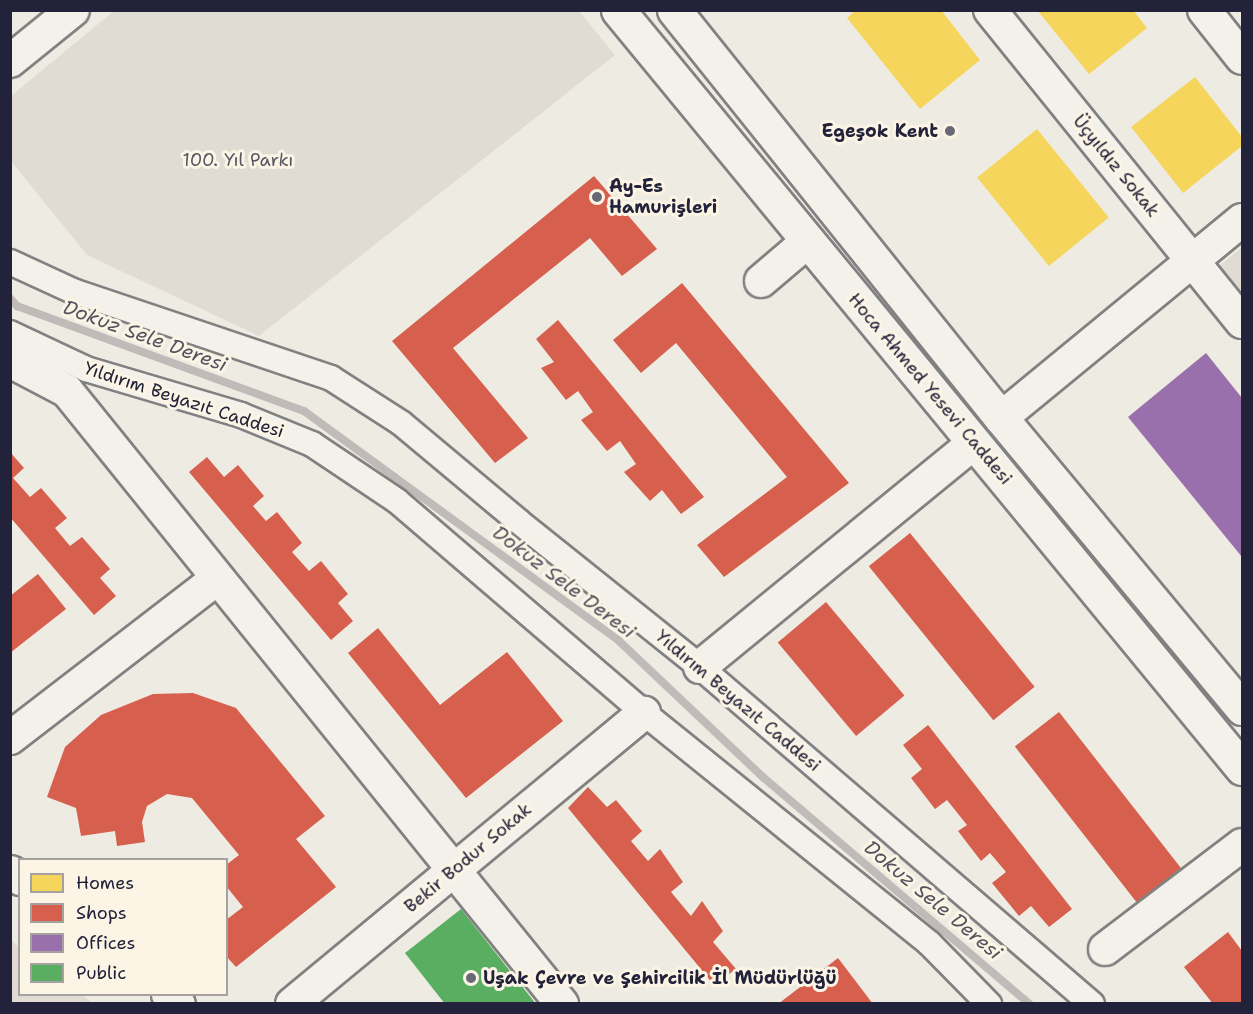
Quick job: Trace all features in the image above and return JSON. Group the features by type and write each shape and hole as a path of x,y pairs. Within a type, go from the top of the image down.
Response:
{"street":[{"path":"10,61 73,10"},
{"name":"Hoca Ahmed Yesevi Caddesi","path":"618,10 1242,768"},
{"name":"Hoca Ahmed Yesevi Caddesi","path":"674,10 1001,418 1242,708"},
{"name":"Üçyıldız Sokak","path":"990,10 1242,322"},
{"path":"1204,10 1242,58"},
{"path":"1001,418 1242,220"},
{"path":"761,281 808,241"},
{"name":"Yıldırım Beyazıt Caddesi","path":"10,262 73,291 331,378 401,423 518,521 700,667 1092,1004"},
{"name":"Yıldırım Beyazıt Caddesi","path":"10,333 86,369 241,415 312,444 397,501 644,713 930,943 989,1004"},
{"path":"10,361 67,391 562,1004"},
{"path":"700,667 974,443"},
{"path":"10,738 218,578"},
{"name":"Bekir Bodur Sokak","path":"292,1004 644,713"},
{"path":"1105,949 1242,845"}],"shaded area":[{"path":"11,940 18,946 18,996 82,996 93,1003 11,1003"}],"green space":[{"name":"100. Yıl Parkı","path":"115,10 579,11 615,55 259,336 87,255 11,161 11,96"},
{"path":"1242,247 1242,312 1210,274"}],"building: Homes":[{"path":"856,10 941,10 980,60 920,109 847,18"},
{"path":"1037,10 1133,10 1147,28 1089,74"},
{"path":"1195,77 1242,137 1242,146 1183,193 1131,127"},
{"path":"1037,129 1109,218 1049,266 977,177"}],"building: Shops":[{"path":"594,176 657,249 622,276 590,238 453,348 528,438 495,463 392,341"},
{"path":"682,283 849,483 724,577 697,545 787,477 676,343 641,373 613,340"},
{"path":"558,320 704,497 681,514 662,490 650,501 624,472 636,464 620,441 607,451 581,420 593,412 578,391 566,400 541,368 554,362 536,339"},
{"path":"10,452 24,468 13,478 30,497 41,488 67,518 55,528 70,546 82,537 110,569 100,578 116,596 94,615 10,517"},
{"path":"207,457 224,477 238,465 264,496 253,506 266,521 277,512 302,543 292,552 309,571 321,561 348,594 338,603 353,621 331,640 189,472"},
{"path":"910,533 1035,687 993,720 869,566"},
{"path":"38,574 66,609 10,653 10,596"},
{"path":"826,602 904,695 856,736 778,642"},
{"path":"378,628 440,705 507,652 563,721 466,798 348,653"},
{"path":"193,693 236,708 325,816 296,839 336,887 236,967 228,958 228,918 243,907 228,888 228,863 239,855 192,798 167,794 147,806 142,822 145,842 117,846 115,831 81,836 76,808 47,797 65,747 101,715 153,694"},
{"path":"1059,712 1181,868 1137,903 1015,746"},
{"path":"928,725 1072,909 1049,927 1031,906 1019,916 992,883 1006,872 990,853 981,861 958,831 967,825 947,800 935,809 911,778 922,769 903,745"},
{"path":"588,787 607,807 616,800 642,831 631,841 648,861 660,849 683,882 671,892 691,916 702,901 723,931 713,942 736,969 714,985 568,808"},
{"path":"1228,932 1242,951 1242,1004 1213,1004 1184,967"},
{"path":"838,958 873,1004 778,1004"}],"building: Offices":[{"path":"1206,353 1242,398 1242,557 1128,417"}],"building: Public":[{"name":"Uşak Çevre ve Şehircilik İl Müdürlüğü","path":"461,909 536,1004 445,1004 405,953"}],"waterway":[{"name":"Dokuz Sele Deresi","path":"10,298 17,306 304,411 619,641 764,778 1030,1004"}],"place":[{"name":"Egeşok Kent","path":"950,131"},
{"name":"Ay-Es Hamurişleri","path":"597,197"},
{"name":"Uşak Çevre ve Şehircilik İl Müdürlüğü","path":"471,978"}]}
